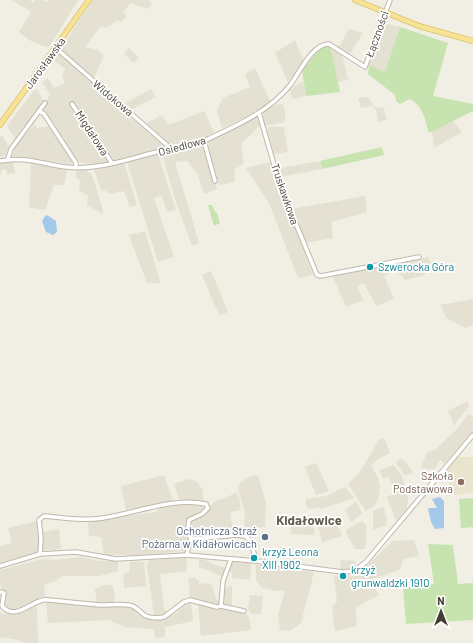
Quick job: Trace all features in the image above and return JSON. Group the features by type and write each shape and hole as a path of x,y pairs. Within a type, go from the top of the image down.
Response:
{"main road":[{"name":"Jarosławska","path":"0,125 89,0"},
{"path":"355,0 385,14 438,32 473,41"}],"street":[{"name":"Łączności","path":"329,44 365,67 390,0"},
{"name":"Osiedlowa","path":"0,161 25,159 76,167 100,167 204,141 259,113 281,95 318,47 329,44"},
{"name":"Widokowa","path":"56,48 167,145 168,150"},
{"path":"8,160 11,149 45,103"},
{"name":"Migdałowa","path":"72,104 112,163"},
{"path":"39,111 44,114 76,164 76,167"},
{"name":"Truskawkowa","path":"259,113 280,185 315,273 321,276 419,257"},
{"path":"204,141 215,181"},
{"path":"0,566 40,554 76,552 123,559 187,555 256,561 343,572 358,570 473,435"},
{"path":"40,554 41,538 39,520 44,516 73,519 101,519 167,504 196,502 206,504 208,508 206,511 189,520 188,528 191,540"},
{"path":"187,555 188,542 191,540 229,535 245,536 253,543 256,561"},
{"path":"221,606 223,581 231,559"},
{"path":"0,592 4,593 2,606 6,611 12,612 20,611 40,600 46,599 64,602 129,605 148,616 158,618 171,614 184,602 190,600 217,607 221,606 244,611"}],"shaded area":[{"path":"12,0 30,0 33,3 35,0 43,0 46,2 48,0 78,0 50,46 45,47 29,40 19,32 31,12"},
{"path":"93,0 149,0 152,3 148,9 130,3 123,13 127,17 121,22 118,20 106,28 101,26 85,47 98,50 104,56 94,77 96,88 166,148 100,164 81,163 75,157 43,108 50,95 42,82 48,78 54,88 65,83 62,75 65,69 55,61 57,54"},
{"path":"389,24 400,27 385,72 369,65 384,26"},
{"path":"349,29 363,33 349,55 342,54 348,80 337,82 331,50 340,45"},
{"path":"295,40 304,61 288,82 275,53"},
{"path":"129,48 139,58 134,63 124,54"},
{"path":"255,68 270,101 259,111 222,128 217,111 223,98 250,87 245,74"},
{"path":"303,81 306,96 292,99 290,90"},
{"path":"35,89 38,90 44,102 15,138 7,126"},
{"path":"151,89 156,97 132,109 124,104"},
{"path":"368,97 374,107 384,108 387,120 378,122 376,110 372,106 361,108 358,98"},
{"path":"282,104 285,111 285,122 264,126 264,112 275,105"},
{"path":"204,111 214,132 202,139 171,146 147,123 162,115 168,125"},
{"path":"258,116 260,124 241,144 244,163 234,170 235,182 219,185 205,142"},
{"path":"452,120 462,132 434,148 432,130"},
{"path":"35,124 37,128 49,126 73,162 71,164 12,156 18,143"},
{"path":"269,127 284,127 288,152 274,154 267,130"},
{"path":"2,135 9,147 5,156 0,157 0,137"},
{"path":"202,144 217,189 204,194 198,175 187,161 175,162 199,243 192,246 175,199 162,154"},
{"path":"158,154 176,210 167,212 162,196 154,198 174,257 158,262 127,162"},
{"path":"13,161 15,173 7,174 6,169 2,170 0,176 0,163"},
{"path":"320,161 322,169 280,177 279,168"},
{"path":"124,162 137,205 130,207 124,191 109,194 106,191 101,190 94,170"},
{"path":"270,162 280,195 291,216 313,275 298,278 269,203 246,168"},
{"path":"31,163 67,169 64,185 54,185 45,210 29,207"},
{"path":"78,169 86,170 92,175 103,214 87,205 88,196 79,190 80,181 75,176"},
{"path":"365,196 367,212 331,222 333,238 305,243 291,209"},
{"path":"145,231 161,283 147,283 129,235"},
{"path":"428,257 433,269 422,276 405,280 396,270 384,276 394,299 376,306 364,283 357,286 363,300 346,307 332,275"},
{"path":"211,271 228,312 219,315 202,275"},
{"path":"473,299 473,325 466,328 446,318 441,305"},
{"path":"467,401 469,406 454,425 448,411"},
{"path":"468,414 473,416 473,431 444,464 441,460 433,470 421,468 427,452 435,450 456,430"},
{"path":"384,438 390,453 378,459 371,466 378,478 380,487 378,500 373,507 366,511 348,484 358,475 379,440"},
{"name":"Szkoła Podstawowa","path":"458,457 473,457 473,493 453,495 445,472"},
{"path":"401,458 406,462 413,473 405,476 396,463"},
{"path":"316,463 329,491 316,495 305,467"},
{"path":"394,465 402,476 408,497 407,508 396,521 387,497 395,493 389,477 383,478 379,470"},
{"path":"164,475 173,501 126,510 121,486"},
{"path":"258,475 266,503 265,527 244,529 245,513 238,488 240,483 251,476"},
{"path":"188,479 197,481 202,489 204,502 179,499 174,484"},
{"path":"345,487 354,498 321,509 319,507 309,509 306,504 306,499 326,496"},
{"path":"236,493 239,496 241,510 230,512 233,532 201,539 196,537 191,527 192,519 208,509 214,502"},
{"path":"356,501 362,513 351,522 345,510"},
{"path":"179,504 199,504 203,506 204,509 187,520 188,534 185,551 138,555 104,555 101,537 89,536 88,521 156,512 161,507"},
{"path":"383,507 387,517 385,526 373,530 373,511"},
{"path":"326,520 336,521 342,536 322,542 317,523"},
{"path":"37,521 39,552 0,563 0,546 12,543 8,528"},
{"path":"362,521 367,526 365,549 355,549 347,535 346,530"},
{"path":"310,522 314,529 314,535 291,534 291,527"},
{"path":"59,529 61,549 43,550 43,532"},
{"path":"414,540 419,556 403,559 401,569 370,580 379,595 356,607 357,626 335,631 332,606 337,602 334,576 350,575 360,572 393,541"},
{"path":"81,557 99,561 118,561 118,571 99,576 63,576 44,585 45,596 43,598 21,609 10,610 5,606 7,593 2,591 0,584 0,570 43,559 54,560"},
{"path":"186,558 187,571 160,574 164,609 169,612 165,616 154,616 147,565 149,560"},
{"path":"199,560 205,560 212,564 226,568 225,573 223,576 217,575 208,570 199,568"},
{"path":"341,560 355,561 355,569 340,570"},
{"path":"130,562 144,562 146,586 124,588 123,574 129,572"},
{"path":"232,562 251,563 250,580 232,578 232,573 228,571"},
{"path":"256,565 281,566 314,572 301,623 290,631 280,630 278,615 285,590 277,591 262,588 256,581"},
{"path":"194,577 199,581 199,584 209,583 213,587 216,599 221,601 220,605 190,598 188,579"},
{"path":"103,585 112,585 115,593 114,603 97,604 95,589"},
{"path":"232,586 232,609 223,607 224,588"},
{"path":"250,595 263,596 261,614 252,614 248,609"},
{"path":"46,601 72,605 125,606 132,608 143,618 161,619 177,613 185,603 191,602 193,621 165,627 165,637 155,638 154,629 124,627 109,620 48,623"},
{"path":"198,603 246,614 249,617 251,630 201,636"},
{"path":"37,606 38,643 26,643 0,637 0,611 2,614 13,614"}],"green space":[{"path":"400,27 448,43 433,96 473,104 473,111 429,133 423,113 418,105 410,99 400,104 396,101 395,95 368,74 369,65 385,72"},
{"path":"330,47 331,50 340,92 306,96 302,71 320,48"},
{"path":"382,147 384,155 322,169 320,161"},
{"path":"208,205 212,205 217,213 220,223 214,226"},
{"path":"473,498 473,527 461,528 459,499"},
{"path":"428,544 453,545 458,584 473,583 473,620 406,624 403,588 434,584"}],"water":[{"path":"47,215 56,221 57,232 53,235 46,232 42,221"},
{"path":"440,497 444,501 444,528 435,529 431,522 428,508 437,508 432,499"}],"place":[{"name":"Szwerocka Góra","path":"370,267"},
{"name":"Szkoła Podstawowa","path":"461,482"},
{"name":"Ochotnicza Straż Pożarna w Kidałowicach","path":"265,537"},
{"name":"krzyż Leona XIII 1902","path":"254,558"},
{"name":"krzyż grunwaldzki 1910","path":"343,576"}],"district":[{"name":"Kidałowice","path":"309,520"}]}
